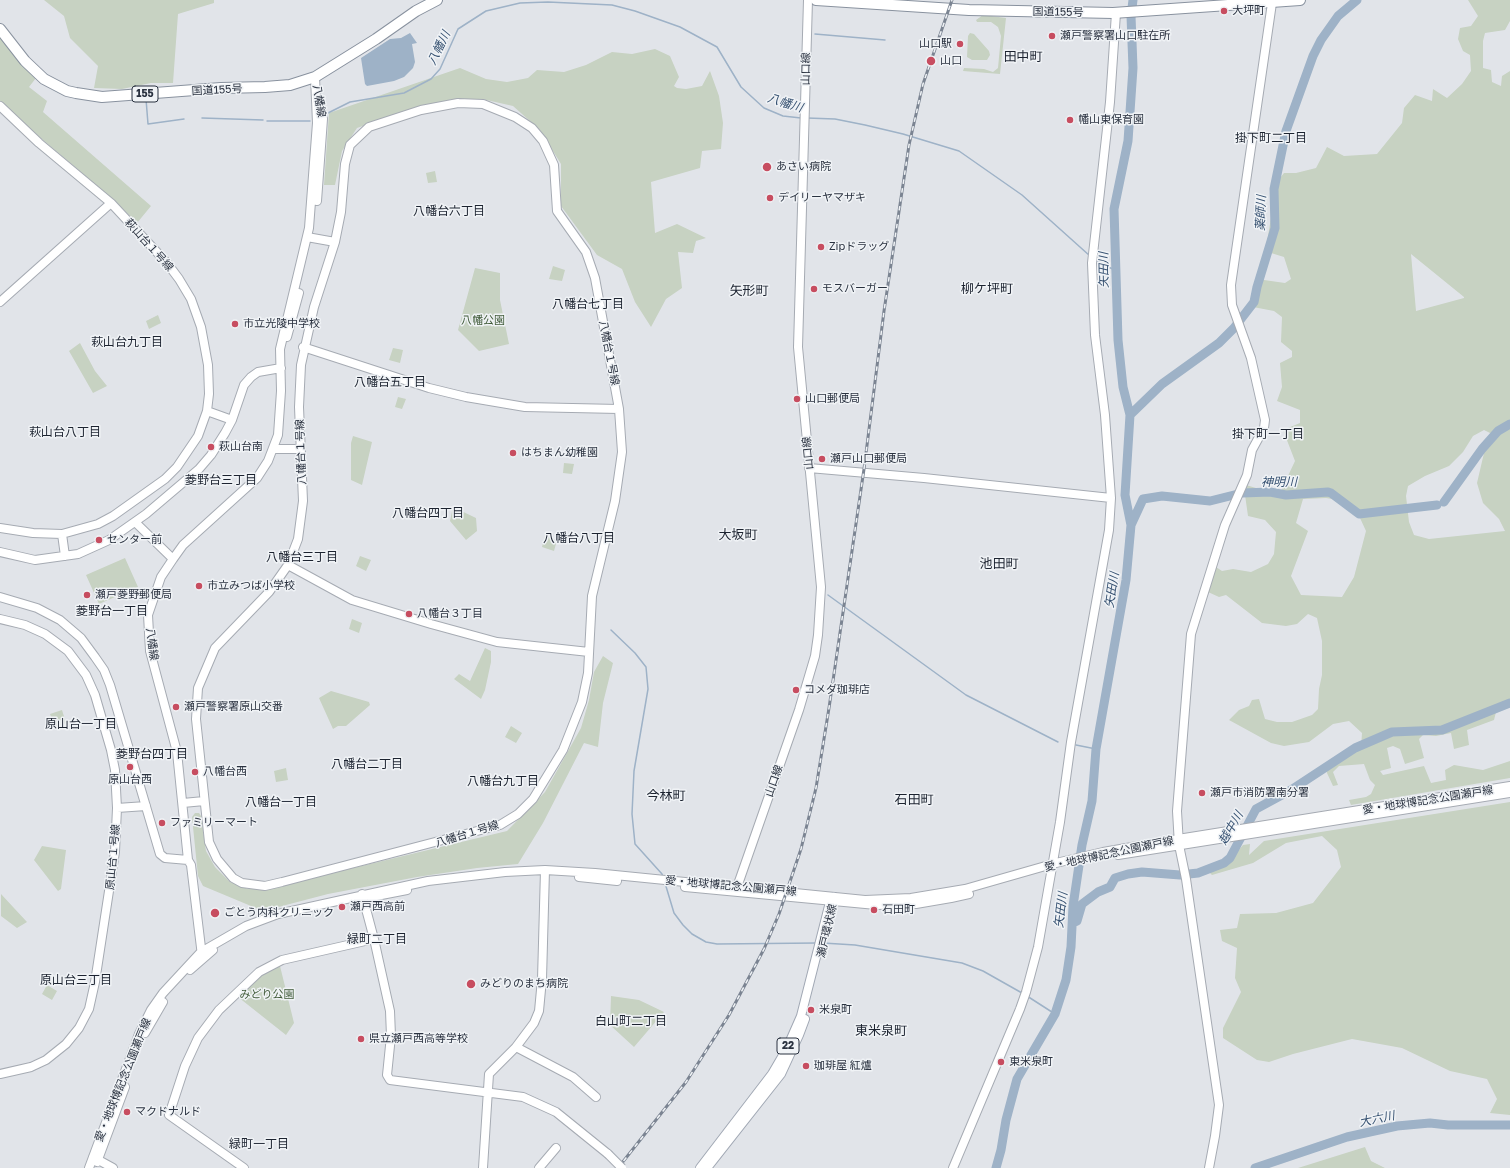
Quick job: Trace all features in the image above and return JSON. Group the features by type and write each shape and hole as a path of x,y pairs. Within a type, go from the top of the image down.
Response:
{"highway":[{"name":"国道155号","path":"0,29 25,61 44,79 67,91 92,96 265,87 290,85 315,77 376,39 416,11 437,0"},
{"name":"国道155号","path":"816,0 969,10 1117,13 1300,0"}],"street":[{"name":"山口線","path":"736,889 799,710 815,656 818,635 821,587 798,347 808,0"},
{"path":"1209,1168 1216,1136 1219,1106 1186,879 1178,842 1177,811 1191,634 1225,525 1247,475 1252,450 1264,428 1265,420 1251,358 1232,305 1231,285 1270,1"},
{"path":"952,1168 1026,994 1043,927 1054,867 1070,742 1109,530 1111,498 1105,415 1095,334 1093,257 1110,102 1117,13"},
{"name":"八幡線","path":"202,955 191,865 188,860 178,752 150,650 148,615 152,599 161,577 173,559 184,545 257,478 273,449 278,435 280,418 281,368 310,237 323,119 315,77"},
{"name":"八幡台１号線","path":"458,103 482,104 515,117 532,128 547,147 554,165 557,211 580,242 592,264 619,409 622,434 621,466 615,501 595,582 588,652 588,673 582,702 563,750 533,799 518,814 500,826 282,882 259,885 242,883 233,878 217,859 209,842 196,718 198,688 215,648 269,592 288,565 298,539 302,524 303,501 299,390 304,346 314,307 335,242 341,212 345,164 350,145 369,126 421,110 458,103"},
{"name":"萩山台１号線","path":"0,106 39,144 111,203 167,263 191,299 199,320 207,355 209,394 207,411 194,444 177,467 164,479 130,504 98,524 62,534 33,533 0,528"},
{"path":"0,302 111,203"},
{"path":"310,237 335,242"},
{"path":"304,346 429,388 466,398 525,407 619,409"},
{"path":"0,552 35,560 83,552 100,545 135,522 174,492 198,469 218,444 232,420 244,385 251,377 258,372 281,368"},
{"path":"207,411 232,420"},
{"path":"273,449 301,449"},
{"path":"809,468 924,478 1111,498"},
{"path":"135,522 173,559"},
{"path":"62,534 65,556"},
{"path":"288,565 352,600 431,624 497,642 588,652"},
{"path":"0,597 37,608 60,620 81,638 95,657 104,670 110,685 160,854 165,858 188,860"},
{"name":"原山台１号線","path":"0,619 26,626 45,634 68,652 86,675 95,696 111,750 115,770 117,808 117,841 95,982 89,1009 72,1037 66,1044 46,1060 32,1067 0,1074"},
{"name":"愛・地球博記念公園瀬戸線","path":"89,1168 95,1158 146,1030 165,1000 202,955 218,942 263,918 362,897 454,882 545,873 736,889 833,901 879,900 939,895 1103,855 1235,834 1510,786"},
{"name":"愛・地球博記念公園瀬戸線","path":"1257,830 1510,793"},
{"path":"183,803 204,801"},
{"path":"117,808 146,806"},
{"path":"483,1168 489,1074 516,1046 534,1023 539,1011 542,979 545,873"},
{"path":"362,897 374,939 390,1011 391,1024 388,1078 392,1080 523,1097 546,1106 561,1115 608,1154 622,1168"},
{"name":"愛・地球博記念公園瀬戸線","path":"202,955 231,939 264,924 284,917 362,897"},
{"name":"瀬戸環状線","path":"700,1168 772,1074 786,1050 801,1016 833,901"},
{"name":"瀬戸環状線","path":"707,1168 772,1087 789,1057 806,1015 833,901"},
{"path":"199,939 203,941 218,942"},
{"path":"244,1168 169,1115 185,1066 198,1038 219,1010 258,972 282,960 374,939"},
{"path":"516,1046 573,1078 596,1097"},
{"path":"539,1168 556,1148"},
{"path":"95,1158 113,1168"},
{"name":"愛・地球博記念公園瀬戸線","path":"94,1168 95,1158"}],"green space":[{"path":"44,0 214,0 214,3 178,14 173,83 151,83 122,89 94,88 98,66 70,38 64,16"},
{"path":"1468,0 1510,0 1510,21 1505,30 1485,33 1483,41 1483,68 1491,70 1492,82 1501,86 1502,76 1510,71 1510,707 1496,712 1494,720 1467,730 1469,745 1454,749 1451,733 1436,736 1423,735 1419,739 1424,758 1405,764 1400,749 1393,746 1387,748 1391,768 1380,771 1383,775 1424,766 1431,783 1446,780 1445,770 1454,765 1483,770 1510,761 1510,778 1351,805 1349,800 1366,797 1371,794 1375,785 1370,780 1364,764 1339,766 1333,772 1338,785 1333,786 1327,773 1326,769 1361,747 1362,733 1349,721 1333,724 1309,742 1284,746 1271,743 1229,720 1239,710 1249,706 1252,700 1259,699 1265,719 1277,722 1292,722 1312,715 1318,709 1319,689 1322,675 1322,641 1317,618 1308,614 1297,624 1286,626 1262,623 1226,595 1219,597 1208,592 1216,567 1222,571 1233,569 1251,572 1268,564 1274,554 1276,532 1265,520 1248,516 1244,488 1246,485 1279,495 1295,461 1283,430 1300,423 1300,410 1277,401 1282,387 1280,363 1292,357 1292,351 1281,342 1282,317 1274,311 1253,307 1257,279 1285,283 1291,279 1284,257 1271,253 1267,242 1277,182 1284,173 1296,173 1316,168 1327,147 1344,156 1377,154 1402,123 1404,108 1415,95 1432,101 1433,89 1447,98 1462,84 1471,71 1470,55 1463,51 1458,39 1460,28 1471,26 1478,16","holes":["1411,254 1464,297 1464,298 1416,311","1484,430 1494,435 1484,453 1477,483 1483,503 1499,519 1505,531 1429,539 1414,535 1409,522 1406,496 1408,486 1425,476 1449,466 1463,452 1473,436","1303,499 1332,499 1360,518 1366,531 1354,577 1342,597 1301,595 1291,576 1308,531 1296,523"]},
{"path":"983,15 1006,18 1000,74 963,71 964,68 984,69 993,72 998,68 1001,36 998,27 991,22 977,22 976,20"},
{"path":"970,33 974,34 989,51 990,55 987,60 972,60 967,57 968,36"},
{"path":"0,36 36,78 29,87 47,101 43,112 151,206 137,223 115,201 30,129 0,101"},
{"path":"655,49 670,56 679,77 674,86 677,88 686,89 702,86 710,71 719,96 723,123 721,149 702,151 700,168 651,182 655,233 677,224 706,238 696,241 693,253 678,252 682,288 666,299 651,327 635,302 622,269 597,255 561,206 561,164 540,130 513,106 482,99 453,99 405,111 357,128 342,151 335,185 324,185 329,113 460,68 486,79 507,82 528,78 537,70 564,72 586,65 612,52 632,54"},
{"path":"435,171 437,182 428,183 426,173"},
{"path":"553,266 565,270 562,281 549,279"},
{"name":"八幡公園","path":"475,268 500,273 500,300 509,344 479,351 458,330"},
{"path":"158,315 161,323 149,329 146,321"},
{"path":"80,343 95,371 107,386 93,393 69,351"},
{"path":"393,348 403,350 400,363 389,360"},
{"path":"398,397 406,399 402,409 395,407"},
{"path":"353,436 372,442 362,485 351,480 351,443"},
{"path":"564,463 574,464 572,474 563,473"},
{"path":"453,507 476,518 477,531 466,540 450,521"},
{"path":"545,536 557,540 554,551 542,547"},
{"path":"360,556 371,560 366,571 356,566"},
{"path":"125,558 138,587 99,604 86,575"},
{"path":"352,619 362,623 359,633 349,629"},
{"path":"485,648 491,651 491,662 485,690 481,699 454,679 459,674 470,681"},
{"path":"603,656 613,663 603,703 598,747 584,743 543,823 518,864 477,868 417,877 328,894 263,911 203,886 198,876 192,817 195,813 199,813 201,816 206,851 215,867 230,882 248,889 266,889 507,831 545,792 581,728 589,700 594,672"},
{"path":"331,691 369,702 370,705 346,726 338,726 333,729 319,698"},
{"path":"62,710 66,723 55,727 50,714"},
{"path":"511,726 522,733 516,743 505,737"},
{"path":"286,768 288,780 276,782 274,771"},
{"path":"1510,802 1510,1115 1490,1113 1497,1099 1487,1079 1450,1071 1402,1048 1352,1039 1293,1054 1269,1062 1257,1060 1223,1038 1223,1028 1241,992 1235,978 1237,948 1222,941 1220,930 1237,928 1240,914 1276,913 1313,903 1341,867 1337,850 1322,836 1286,843 1253,863 1212,875 1209,872 1226,865 1243,845 1250,844 1249,855 1264,841"},
{"path":"42,846 66,850 61,889 58,891 34,860"},
{"path":"1,894 27,922 17,928 1,916"},
{"name":"みどり公園","path":"278,965 280,966 294,1023 286,1035 238,997 260,975"},
{"path":"47,985 57,991 52,1000 42,994"},
{"path":"611,996 639,1000 664,1012 634,1047 610,1025"},
{"path":"1365,1147 1371,1161 1385,1168 1298,1168"}],"water":[{"path":"410,33 417,43 412,44 415,62 413,68 404,77 394,81 367,86 365,84 361,58 390,39 401,38"}],"waterway":[{"name":"矢田川","path":"996,1168 1001,1150 1006,1120 1017,1079 1055,1014 1066,980 1071,947 1073,906 1082,845 1092,801 1096,749 1126,580 1131,525 1125,495 1130,415 1123,387 1118,340 1114,209 1128,141 1133,68 1131,16 1133,0"},
{"name":"薬師川","path":"1130,415 1162,384 1219,343 1234,328 1254,302 1257,287 1275,228 1274,189 1286,131 1313,56 1321,40 1338,16 1357,0"},
{"name":"八幡川","path":"328,113 350,102 404,93 431,79 440,69 458,29 486,11 520,3 548,2 612,5 635,11 680,27 717,47 741,87 764,108 783,116 801,118"},
{"path":"815,34 885,40"},
{"name":"八幡川","path":"146,99 148,124 184,119"},
{"name":"八幡川","path":"202,118 263,120"},
{"name":"八幡川","path":"807,118 835,119 865,125 903,134 959,151 1022,195 1090,256"},
{"name":"八幡川","path":"267,121 310,121"},
{"name":"八幡川","path":"1096,260 1113,269 1116,267"},
{"name":"神明川","path":"1444,502 1482,449 1498,431 1510,424"},
{"name":"神明川","path":"1131,525 1143,499 1162,496 1210,501 1242,493 1270,492 1286,495 1328,492 1359,514 1437,505"},
{"name":"神明川","path":"1437,505 1444,502"},
{"path":"828,595 966,695 1058,742"},
{"path":"611,630 635,653 646,667 648,689 634,771 632,814 635,844 662,874 663,878"},
{"name":"越中川","path":"1075,922 1077,921 1082,904 1098,892 1110,887 1115,878 1142,872 1180,875 1198,873 1224,863 1230,858 1256,809 1291,790 1355,748 1392,732 1442,730 1510,703"},
{"path":"1076,745 1096,749"},
{"path":"665,883 674,913 692,934 706,942 717,944 817,943"},
{"path":"823,943 855,945 962,963 983,971 1022,993"},
{"path":"1027,996 1055,1014"},
{"name":"大六川","path":"1255,1168 1347,1137 1397,1126 1430,1123 1448,1125 1510,1125"}],"railway":[{"path":"618,1168 686,1082 729,1015 764,949 779,914 801,849 816,788 829,708 864,469 884,311 909,145 923,84 952,0"}],"place":[{"name":"大坪町","path":"1224,11"},
{"name":"瀬戸警察署山口駐在所","path":"1052,36"},
{"name":"山口駅","path":"960,44"},
{"name":"山口","path":"931,61"},
{"name":"幡山東保育園","path":"1070,120"},
{"name":"あさい病院","path":"767,167"},
{"name":"デイリーヤマザキ","path":"770,198"},
{"name":"Zipドラッグ","path":"821,247"},
{"name":"モスバーガー","path":"814,289"},
{"name":"市立光陵中学校","path":"235,324"},
{"name":"山口郵便局","path":"797,399"},
{"name":"萩山台南","path":"211,447"},
{"name":"はちまん幼稚園","path":"513,453"},
{"name":"瀬戸山口郵便局","path":"822,459"},
{"name":"センター前","path":"99,540"},
{"name":"市立みつば小学校","path":"199,586"},
{"name":"瀬戸菱野郵便局","path":"87,595"},
{"name":"八幡台３丁目","path":"409,614"},
{"name":"コメダ珈琲店","path":"796,690"},
{"name":"瀬戸警察署原山交番","path":"176,707"},
{"name":"原山台西","path":"130,767"},
{"name":"八幡台西","path":"195,772"},
{"name":"瀬戸市消防署南分署","path":"1202,793"},
{"name":"ファミリーマート","path":"162,823"},
{"name":"瀬戸西高前","path":"342,907"},
{"name":"石田町","path":"874,910"},
{"name":"ごとう内科クリニック","path":"215,913"},
{"name":"みどりのまち病院","path":"471,984"},
{"name":"米泉町","path":"811,1010"},
{"name":"県立瀬戸西高等学校","path":"361,1039"},
{"name":"東米泉町","path":"1001,1062"},
{"name":"珈琲屋 紅爐","path":"806,1066"},
{"name":"マクドナルド","path":"127,1112"}],"district":[{"name":"田中町","path":"1023,57"},
{"name":"掛下町二丁目","path":"1271,138"},
{"name":"八幡台六丁目","path":"449,211"},
{"name":"柳ケ坪町","path":"987,289"},
{"name":"矢形町","path":"749,291"},
{"name":"八幡台七丁目","path":"588,304"},
{"name":"萩山台九丁目","path":"127,342"},
{"name":"八幡台五丁目","path":"390,382"},
{"name":"萩山台八丁目","path":"65,432"},
{"name":"掛下町一丁目","path":"1268,434"},
{"name":"菱野台三丁目","path":"221,480"},
{"name":"八幡台四丁目","path":"428,513"},
{"name":"大坂町","path":"738,535"},
{"name":"八幡台八丁目","path":"579,538"},
{"name":"八幡台三丁目","path":"302,557"},
{"name":"池田町","path":"999,564"},
{"name":"菱野台一丁目","path":"112,611"},
{"name":"原山台一丁目","path":"81,724"},
{"name":"菱野台四丁目","path":"152,754"},
{"name":"八幡台二丁目","path":"367,764"},
{"name":"八幡台九丁目","path":"503,781"},
{"name":"今林町","path":"666,796"},
{"name":"石田町","path":"914,800"},
{"name":"八幡台一丁目","path":"281,802"},
{"name":"緑町二丁目","path":"377,939"},
{"name":"原山台三丁目","path":"76,980"},
{"name":"白山町二丁目","path":"631,1021"},
{"name":"東米泉町","path":"881,1031"},
{"name":"緑町一丁目","path":"259,1144"}]}
